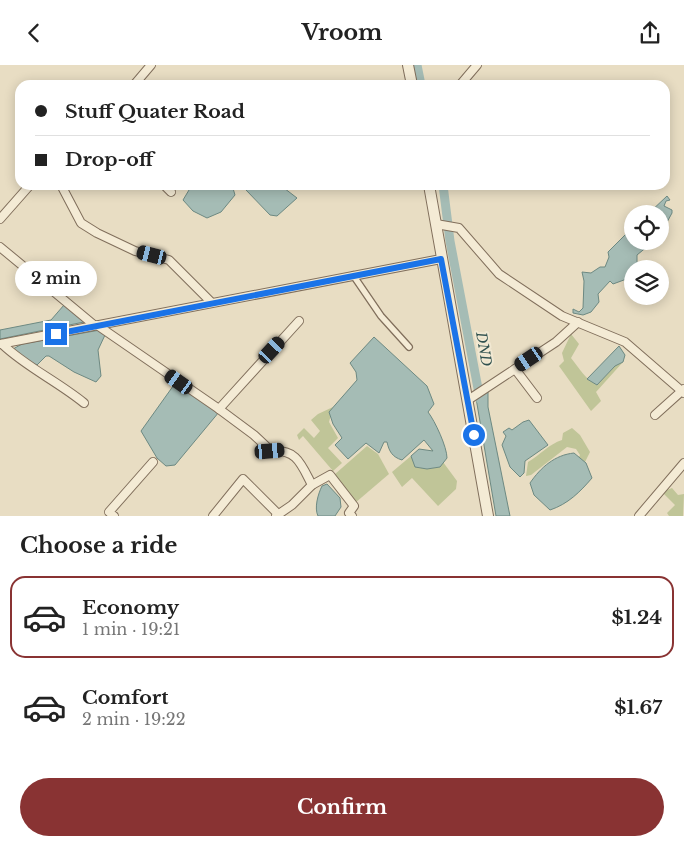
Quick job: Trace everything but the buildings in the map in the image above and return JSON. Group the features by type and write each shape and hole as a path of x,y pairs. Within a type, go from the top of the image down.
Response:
{"street":[{"path":"138,80 151,65"},
{"path":"408,65 411,80"},
{"path":"464,80 477,65"},
{"path":"0,219 26,190"},
{"path":"64,190 81,223 97,233 135,251 169,259 211,303"},
{"path":"430,190 439,225 441,259 471,398 488,516"},
{"path":"439,225 458,228 499,275 562,316 624,342 683,391 655,415"},
{"path":"0,247 95,325 219,409 254,435 270,451 285,450 289,452 304,469 312,485"},
{"path":"1,344 441,259"},
{"path":"353,275 381,316 409,347"},
{"path":"219,409 299,321"},
{"path":"471,398 556,342 578,322"},
{"path":"1,344 15,357 64,386 84,403"},
{"path":"515,369 536,398"},
{"path":"114,516 109,513 153,461"},
{"path":"639,516 684,463"},
{"path":"213,516 242,479 277,515 292,505 312,485 330,475 354,506 349,513 352,516"}],"green space":[{"path":"571,334 579,344 571,358 593,383 597,385 615,366 623,362 596,392 601,401 591,411 559,366 564,361 562,353"},
{"path":"333,407 329,422 338,438 328,448 342,463 333,471 303,436 299,440 297,435 304,428 314,438 320,431 311,420 318,414"},
{"path":"572,428 580,435 590,452 584,464 578,459 580,455 576,449 567,447 531,475 526,476 528,462 553,444 562,440 563,433"},
{"path":"367,446 378,454 389,474 355,503 334,475"},
{"path":"411,456 416,467 427,469 440,467 443,462 457,481 456,489 438,506 412,478 402,487 392,472"},
{"path":"672,488 678,495 684,494 683,516 669,516 667,513 675,505 662,492"}],"water":[{"path":"189,190 234,190 235,195 221,212 207,218 193,211 183,200"},
{"path":"246,190 287,190 297,198 277,216 270,215"},
{"path":"667,196 670,200 666,201 664,205 658,205"},
{"path":"669,208 672,210 669,218"},
{"path":"624,236 624,250 643,250 637,255 637,260 624,260 624,280 613,284 610,281 598,294 599,302 591,312 583,315 573,313 573,309 579,312 583,308 584,281 582,272 591,273 600,267 605,267 609,257 608,252"},
{"path":"64,305 84,322 0,339 0,330 51,320"},
{"path":"100,330 105,335 98,350 101,376 96,382 74,372 49,356 46,356 37,365 22,358 13,349 22,344"},
{"path":"374,337 427,386 434,404 428,412 440,434 447,458 440,467 427,469 415,467 411,456 419,449 433,451 424,440 402,460 392,453 387,442 384,442 379,453 366,443 348,459 335,445 342,438 333,424 329,412 357,380 356,372 350,363"},
{"path":"619,346 625,355 623,362 615,366 597,385 587,379"},
{"path":"176,382 219,412 175,465 166,466 157,458 141,431"},
{"path":"488,391 488,407 510,516 496,516 476,398"},
{"path":"529,420 548,445 525,461 524,473 520,477 510,467 502,445 506,436 503,432 509,428 512,430"},
{"path":"574,453 586,463 592,478 573,497 550,510 534,495 530,483 549,463 561,456"},
{"path":"327,484 340,498 341,507 335,516 318,516 316,505 318,497 322,486"}],"waterway":[{"name":"DND","path":"417,65 420,80"},
{"name":"DND","path":"444,190 450,241 480,399"}],"route":[{"path":"56,334 94,325 441,259 474,435"}]}
